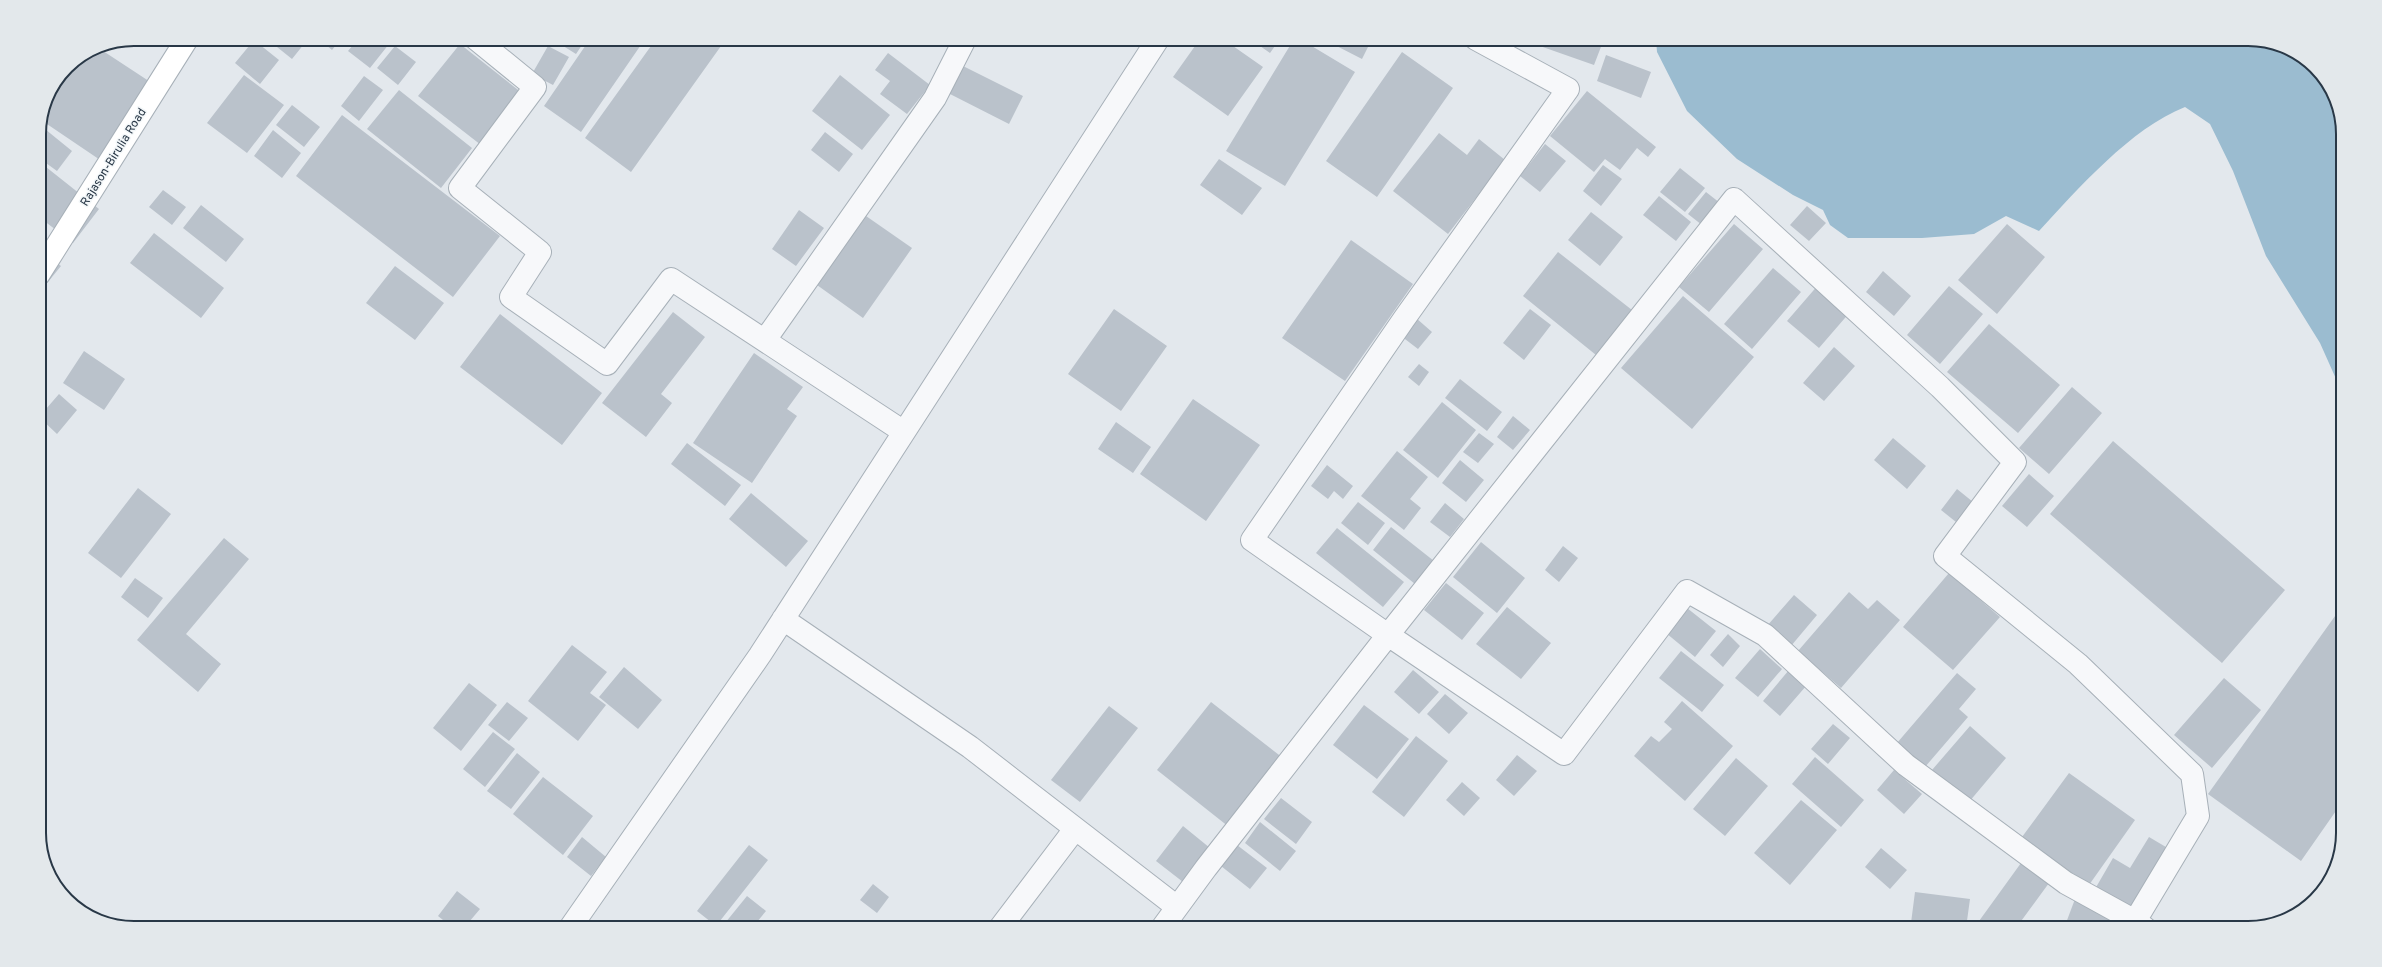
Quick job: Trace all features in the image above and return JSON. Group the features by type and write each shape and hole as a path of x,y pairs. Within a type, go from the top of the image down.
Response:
{"street":[{"name":"Rajason-Birulia Road","path":"46,263 183,46"},
{"path":"485,46 535,87 460,188 540,252 511,297 607,364 671,279 904,432"},
{"path":"765,340 935,98 961,46"},
{"path":"575,921 783,619 1153,46"},
{"path":"1489,46 1568,89 1404,319 1252,540 1388,635 1564,754 1687,591 1765,635 1906,765 2066,883 2133,921"},
{"path":"1167,921 1388,635 1734,199 1940,387 2015,462 1945,556 2078,664 2192,774 2198,816 2142,921"},
{"path":"783,619 970,748 1177,907"},
{"path":"1005,921 1075,829"}],"water":[{"path":"1657,46 2248,46 2271,49 2287,55 2302,64 2318,80 2331,105 2336,128 2336,379 2320,343 2266,256 2233,171 2210,124 2185,107 2145,129 2125,144 2088,179 2039,231 2006,216 1974,234 1922,238 1848,238 1830,225 1823,210 1793,195 1737,159 1687,111 1657,52"}],"building":[{"path":"249,46 262,46 279,60 260,84 235,63"},
{"path":"276,46 302,46 292,59"},
{"path":"327,46 335,46 332,50"},
{"path":"352,46 387,46 370,68 348,51"},
{"path":"395,46 416,62 398,85 377,68"},
{"path":"458,46 463,46 522,93 481,145 418,96"},
{"path":"548,46 569,57 553,85 532,74"},
{"path":"563,46 581,46 576,54"},
{"path":"585,46 640,46 581,132 544,106"},
{"path":"651,46 721,46 631,172 585,138"},
{"path":"1195,46 1233,46 1263,67 1228,116 1173,77"},
{"path":"1260,46 1275,46 1270,53"},
{"path":"1290,46 1312,46 1355,72 1285,186 1226,151"},
{"path":"1337,46 1368,46 1362,59"},
{"path":"1540,46 1601,46 1594,65"},
{"path":"104,51 164,91 112,168 47,124 51,105 64,80 85,61"},
{"path":"1402,52 1453,88 1377,197 1326,161"},
{"path":"888,53 930,85 907,114 880,94 890,81 875,70"},
{"path":"1606,55 1651,72 1641,98 1597,81"},
{"path":"961,65 1023,96 1009,124 948,93"},
{"path":"244,75 284,105 247,153 207,123"},
{"path":"840,75 890,115 862,150 812,111"},
{"path":"364,76 383,90 359,121 341,106"},
{"path":"399,90 472,148 441,188 367,129"},
{"path":"1587,91 1656,147 1648,157 1637,148 1620,170 1605,159 1594,172 1550,136"},
{"path":"292,105 320,127 304,147 276,125"},
{"path":"342,115 500,236 453,297 296,176"},
{"path":"46,130 72,151 57,171 46,163"},
{"path":"273,130 301,153 282,178 254,156"},
{"path":"825,132 853,154 839,172 811,150"},
{"path":"1439,133 1467,155 1479,139 1505,160 1448,234 1393,191"},
{"path":"1545,144 1566,161 1540,192 1520,176"},
{"path":"1219,159 1262,188 1242,215 1200,185"},
{"path":"1603,165 1622,179 1601,206 1583,191"},
{"path":"46,167 99,209 73,243 46,222"},
{"path":"1680,168 1705,188 1685,212 1660,192"},
{"path":"163,190 186,207 172,225 149,207"},
{"path":"1706,192 1720,203 1702,225 1688,214"},
{"path":"1659,196 1691,222 1676,241 1643,215"},
{"path":"201,205 244,239 226,262 183,228"},
{"path":"1807,206 1826,223 1809,241 1790,225"},
{"path":"799,210 824,228 796,266 772,249"},
{"path":"1591,212 1623,237 1600,266 1568,240"},
{"path":"866,216 912,248 863,318 817,285"},
{"path":"1734,224 1763,249 1709,312 1679,287"},
{"path":"2007,224 2045,257 1997,314 1958,280"},
{"path":"154,233 224,288 201,318 130,263"},
{"path":"1351,240 1413,284 1345,381 1282,338"},
{"path":"1558,252 1632,310 1596,355 1523,296"},
{"path":"46,254 61,266 46,284"},
{"path":"395,266 444,303 415,340 366,303"},
{"path":"1773,268 1801,292 1752,349 1724,324"},
{"path":"1883,271 1911,296 1894,316 1866,292"},
{"path":"1819,284 1851,311 1819,348 1787,321"},
{"path":"1949,286 1983,314 1940,364 1907,335"},
{"path":"1683,296 1754,357 1692,429 1621,368"},
{"path":"1114,309 1167,346 1121,411 1068,374"},
{"path":"1530,309 1551,325 1524,360 1503,343"},
{"path":"673,312 705,337 661,394 672,403 646,437 602,403"},
{"path":"500,314 602,393 562,445 460,367"},
{"path":"1416,318 1432,332 1418,349 1401,336"},
{"path":"1989,324 2060,385 2018,433 1947,372"},
{"path":"1834,347 1855,366 1824,401 1803,383"},
{"path":"84,351 125,379 104,410 63,383"},
{"path":"754,353 803,387 787,409 797,416 752,483 693,443"},
{"path":"1419,364 1429,372 1419,386 1408,377"},
{"path":"1460,379 1502,412 1487,431 1445,398"},
{"path":"2072,387 2102,413 2049,474 2019,448"},
{"path":"59,394 77,410 57,434 46,424 46,409"},
{"path":"1193,399 1260,445 1206,521 1140,474"},
{"path":"1442,402 1476,430 1438,478 1403,450"},
{"path":"1513,416 1530,430 1513,450 1497,437"},
{"path":"1116,422 1151,447 1133,473 1098,449"},
{"path":"1479,433 1494,444 1478,463 1463,452"},
{"path":"1893,438 1926,466 1907,489 1874,460"},
{"path":"2113,441 2285,590 2222,663 2050,514"},
{"path":"687,443 741,485 725,506 671,464"},
{"path":"1397,451 1428,477 1410,499 1421,508 1404,530 1361,496"},
{"path":"1460,460 1484,480 1466,502 1442,483"},
{"path":"1327,465 1353,486 1343,499 1334,491 1328,499 1311,486"},
{"path":"2029,474 2054,496 2027,527 2002,506"},
{"path":"138,488 171,514 121,578 88,553"},
{"path":"1957,489 1978,506 1961,526 1941,510"},
{"path":"751,493 808,541 786,567 729,519"},
{"path":"1358,502 1385,523 1368,545 1341,523"},
{"path":"1445,503 1464,519 1450,537 1430,522"},
{"path":"1391,527 1434,561 1415,584 1373,550"},
{"path":"1337,528 1404,582 1383,607 1316,553"},
{"path":"224,538 249,559 186,634 221,664 198,692 137,640"},
{"path":"1481,542 1525,578 1497,613 1453,577"},
{"path":"1563,546 1578,558 1559,582 1545,570"},
{"path":"1949,573 2000,617 1953,670 1903,627"},
{"path":"135,578 163,598 148,618 121,597"},
{"path":"1446,583 1484,613 1462,640 1424,610"},
{"path":"1849,592 1868,609 1877,600 1900,620 1841,688 1798,651"},
{"path":"1794,595 1817,615 1791,646 1767,626"},
{"path":"1507,607 1551,643 1521,679 1476,644"},
{"path":"1687,608 1716,631 1695,657 1666,633"},
{"path":"2336,615 2336,811 2301,861 2208,794"},
{"path":"1728,634 1740,646 1723,667 1710,655"},
{"path":"572,645 607,672 590,693 606,705 578,741 528,701"},
{"path":"1760,649 1782,669 1758,697 1735,678"},
{"path":"1681,651 1724,685 1702,712 1659,678"},
{"path":"624,667 662,700 638,729 599,697"},
{"path":"1413,670 1439,692 1419,714 1394,692"},
{"path":"1789,670 1807,685 1780,716 1763,701"},
{"path":"1957,673 1976,689 1959,709 1968,717 1925,767 1897,743"},
{"path":"2224,678 2261,710 2212,768 2174,735"},
{"path":"469,683 497,705 461,751 433,728"},
{"path":"1445,694 1468,713 1449,734 1427,714"},
{"path":"1682,701 1733,746 1685,801 1634,756 1651,736 1659,742 1672,729 1664,722"},
{"path":"507,702 528,718 509,741 488,725"},
{"path":"1211,702 1283,758 1229,827 1157,770"},
{"path":"1364,705 1409,739 1377,779 1333,745"},
{"path":"1109,706 1138,728 1080,802 1051,780"},
{"path":"1833,724 1850,738 1828,764 1811,749"},
{"path":"1970,726 2006,758 1969,802 1932,770"},
{"path":"493,732 515,749 485,787 463,769"},
{"path":"1416,736 1448,761 1404,817 1372,792"},
{"path":"517,753 540,772 511,809 487,791"},
{"path":"1517,755 1537,771 1514,796 1496,780"},
{"path":"1815,757 1864,800 1841,827 1792,784"},
{"path":"1736,758 1768,786 1725,836 1693,809"},
{"path":"1894,770 1922,794 1904,814 1877,790"},
{"path":"2069,773 2135,820 2089,885 2022,837"},
{"path":"543,777 593,816 563,855 513,814"},
{"path":"1462,782 1480,798 1464,816 1446,800"},
{"path":"1281,798 1312,822 1296,844 1264,819"},
{"path":"1801,800 1837,830 1790,885 1754,853"},
{"path":"1260,822 1296,851 1280,871 1245,843"},
{"path":"1183,826 1210,848 1183,882 1156,861"},
{"path":"582,837 606,857 591,876 567,857"},
{"path":"2149,837 2171,850 2134,912 2095,889 2113,858 2130,868"},
{"path":"749,845 768,860 720,921 710,921 697,911"},
{"path":"1237,845 1267,868 1250,889 1221,866"},
{"path":"1881,848 1907,870 1890,889 1865,867"},
{"path":"2021,863 2049,883 2021,921 1979,921"},
{"path":"873,884 889,897 877,913 860,900"},
{"path":"457,891 480,909 470,921 444,921 438,916"},
{"path":"1915,892 1970,899 1967,921 1911,921"},
{"path":"747,896 766,911 758,921 727,921"},
{"path":"2075,899 2114,921 2067,921"}]}
